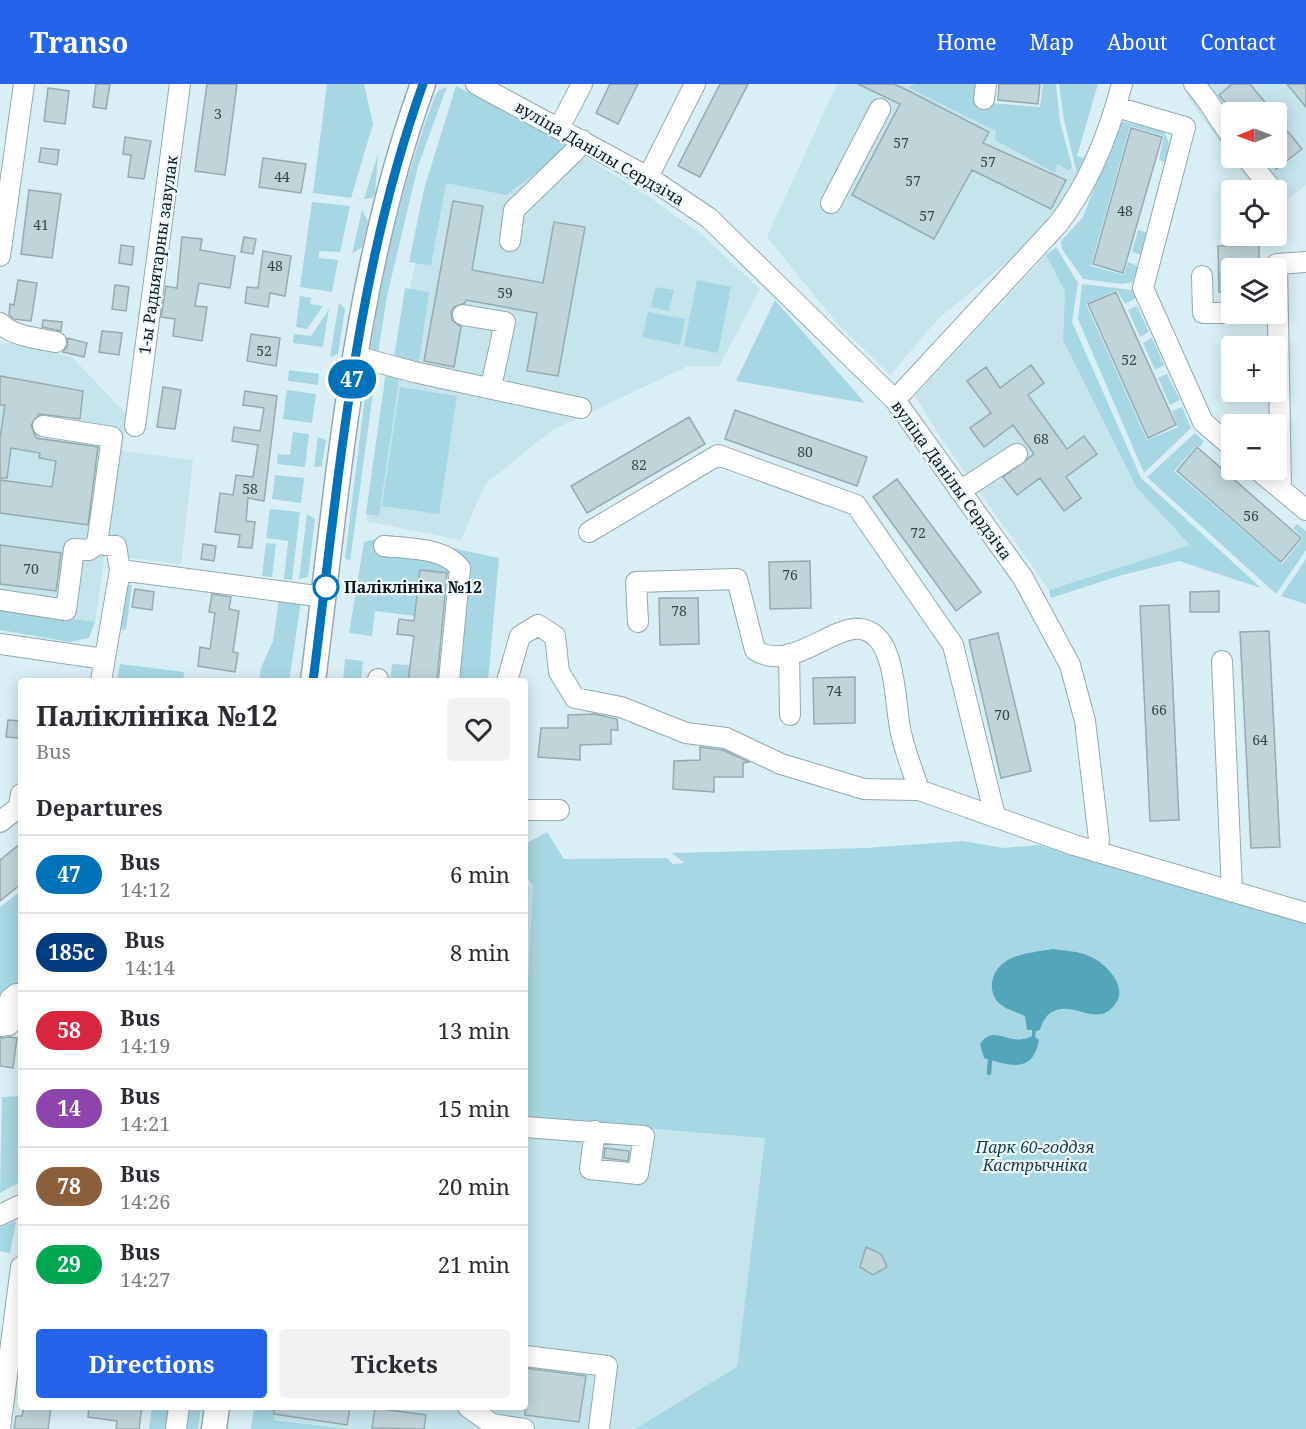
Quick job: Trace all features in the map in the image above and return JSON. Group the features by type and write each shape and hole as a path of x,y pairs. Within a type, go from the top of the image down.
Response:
{"main road":[{"path":"313,678 355,356 384,206 401,145 423,84"},
{"path":"214,1429 217,1410"}],"street":[{"path":"0,256 24,84"},
{"name":"1-ы Радыятарны завулак","path":"135,426 180,84"},
{"name":"вуліца Данілы Сердзіча","path":"476,84 648,177 709,218 895,400 1023,578 1070,665 1085,721 1099,839 1097,852"},
{"path":"559,128 582,84"},
{"path":"648,177 694,84"},
{"path":"895,400 1065,216 1077,200 1116,107 1122,84"},
{"path":"1194,84 1210,100 1216,117 1221,123"},
{"path":"1116,107 1185,127 1143,288 1203,422 1221,438"},
{"path":"831,203 880,109"},
{"path":"510,241 514,210 575,151 582,140"},
{"path":"1255,168 1264,180"},
{"path":"1287,263 1306,262"},
{"path":"1202,276 1203,314 1221,313"},
{"path":"463,315 505,322 491,387"},
{"path":"0,323 5,328 21,335 56,342"},
{"path":"1277,324 1281,489"},
{"path":"355,356 414,372 581,408"},
{"path":"43,426 112,437 97,544"},
{"path":"960,491 1017,454"},
{"path":"589,532 718,455 856,505 953,645 995,816"},
{"path":"1270,480 1306,510"},
{"path":"0,600 66,610 74,549 89,550 97,544 116,546 120,570 101,678"},
{"path":"384,546 437,552 452,557 460,568 449,678"},
{"path":"120,570 324,597"},
{"path":"638,622 636,582 737,579 755,650 763,655 789,654 811,648 847,631 860,629 876,634 886,650 891,668 901,733 919,790"},
{"path":"508,678 520,636 538,625 555,636 559,672 575,699 621,707 686,733 726,738 781,764 864,789 919,790 1097,852 1306,913"},
{"path":"0,644 104,659"},
{"path":"789,654 790,715"},
{"path":"1222,661 1232,892"},
{"path":"0,822 18,808"},
{"path":"528,810 559,810"},
{"path":"0,1026 9,1025 10,999 18,994"},
{"path":"528,1127 595,1131"},
{"path":"0,1215 18,1206"},
{"path":"0,1429 18,1290"},
{"path":"528,1356 606,1366 599,1429"},
{"path":"176,1429 179,1410"},
{"path":"472,1410 492,1424 524,1429"}],"shaded area":[{"path":"837,84 911,84 1080,172 1052,225 938,319 890,375 836,322 767,237"},
{"path":"1198,84 1306,84 1306,185 1287,200 1287,180 1248,180 1239,168 1287,168 1287,102 1221,102 1221,143 1188,98"},
{"path":"455,90 575,151 642,192 701,234 760,289 719,366 688,366 551,431 485,484 461,540 366,521 392,366"},
{"path":"1046,255 1065,291 1063,340 1136,487 1190,545 1049,590 941,438 915,396"},
{"path":"9,343 72,357 127,415 122,451 193,460 181,564 105,555 95,622 0,608 0,344"},
{"path":"528,886 533,887 528,980"},
{"path":"1053,949 1085,954 1109,970 1118,986 1119,996 1116,1003 1109,1011 1102,1014 1069,1009 1052,1012 1044,1020 1040,1030 1036,1031 1035,1037 1039,1040 1036,1051 1025,1063 1010,1065 984,1058 980,1044 985,1038 995,1035 1017,1040 1032,1036 1032,1030 1027,1030 1025,1016 1006,1008 996,1000 992,986 995,973 1000,966 1016,957"},
{"path":"528,1118 765,1137 737,1368 635,1429 350,1429 274,1419 276,1410 528,1410"}],"green space":[{"path":"327,84 364,84 373,124 351,198 313,193"},
{"path":"914,84 979,84 978,102 1040,107 1043,84 1056,84 1060,122 1072,166 1070,171 1057,164 1055,173 995,140 996,131 909,88"},
{"path":"1059,84 1098,84 1077,156 1089,160 1085,168 1077,174 1064,120"},
{"path":"456,86 572,146 506,195 446,183 431,266 409,262 424,189"},
{"path":"447,87 418,166 387,296 378,353 370,352 388,254 413,159 435,96 439,90"},
{"path":"1120,121 1164,131 1171,148 1168,163 1159,160 1164,136 1130,126 1091,266 1124,275 1128,262 1138,266 1133,282 1121,284 1083,279 1062,249 1061,241 1083,217"},
{"path":"378,154 375,194 372,198 364,199"},
{"path":"312,202 350,206 340,252 319,251 319,258 338,260 332,292 300,287"},
{"path":"362,210 368,221 362,247 352,254"},
{"path":"1138,230 1148,233 1141,255 1132,252"},
{"path":"1056,247 1078,283 1072,322 1141,478 1261,588 1179,561 1122,575 1051,598 1049,590 1190,545 1136,487 1063,340 1065,291 1046,255"},
{"path":"697,280 731,287 718,353 684,346"},
{"path":"1082,284 1132,290 1136,298 1125,304 1117,290 1086,304 1147,440 1178,427 1172,411 1182,407 1191,428 1144,473 1078,319"},
{"path":"655,287 674,290 669,311 651,307"},
{"path":"405,288 429,292 419,362 394,358"},
{"path":"300,296 311,298 310,304 323,306 307,329 296,327"},
{"path":"775,300 865,403 736,381"},
{"path":"339,303 345,309 338,354 330,357"},
{"path":"1137,306 1149,332 1140,337 1128,310"},
{"path":"329,309 323,347 293,343 294,334 311,336"},
{"path":"648,312 685,319 680,345 642,337"},
{"path":"1152,338 1164,365 1155,370 1143,343"},
{"path":"369,364 377,364 350,561 345,558"},
{"path":"289,370 319,374 318,385 288,381"},
{"path":"386,371 400,373 379,516 366,514"},
{"path":"1167,374 1180,400 1170,405 1158,378"},
{"path":"400,387 457,396 439,514 382,506"},
{"path":"287,390 316,394 312,423 283,419"},
{"path":"293,432 309,434 305,467 277,464 278,454 290,455"},
{"path":"1195,433 1204,441 1200,447 1196,446 1174,471 1282,564 1303,538 1293,528 1297,524 1306,531 1306,550 1276,594 1147,477"},
{"path":"318,437 326,440 322,466 314,467"},
{"path":"275,475 304,478 301,503 272,499"},
{"path":"270,509 300,512 292,580 284,579 288,541 266,538"},
{"path":"307,514 315,519 308,577 299,579"},
{"path":"391,535 499,558 488,678 438,678 450,574 420,570 415,616 375,611 372,636 349,633 364,542"},
{"path":"266,543 276,544 272,577 262,576"},
{"path":"1306,559 1306,604 1281,596"},
{"path":"122,584 132,585 126,630 115,628"},
{"path":"279,599 301,602 289,678 259,678 261,668 273,641"},
{"path":"0,608 95,622 89,638 69,642 0,630"},
{"path":"345,659 363,661 361,678 343,678"},
{"path":"120,664 184,672 183,678 118,678"},
{"path":"392,664 410,665 408,678 390,678"},
{"name":"Парк 60-годдзя Кастрычніка","path":"547,832 564,859 667,858 673,864 684,863 672,853 866,848 963,841 1003,848 1039,845 1306,924 1306,1429 635,1429 737,1367 765,1138 528,1118 528,980 533,887 528,878 528,842"},
{"path":"18,893 18,999 0,1026 0,907"},
{"path":"18,1096 18,1183 0,1193 2,1097"},
{"path":"16,1221 10,1253 0,1251 0,1227"},
{"path":"152,1410 173,1410 171,1429 149,1429"},
{"path":"184,1410 201,1410 198,1429 182,1429"},
{"path":"254,1410 276,1410 274,1420 350,1429 251,1429"}],"building":[{"path":"96,84 110,84 106,109 93,107"},
{"path":"207,84 237,84 225,175 195,171"},
{"path":"610,84 638,84 618,124 596,113"},
{"path":"720,84 748,84 700,177 678,166"},
{"path":"858,84 894,84 907,90 989,132 983,143 1066,180 1051,209 972,170 934,239 852,195 900,104"},
{"path":"999,84 1040,84 1038,104 998,100"},
{"path":"1232,84 1250,84 1265,102 1225,102 1219,95"},
{"path":"1287,84 1306,84 1306,107"},
{"path":"48,88 69,91 65,124 44,121"},
{"path":"1131,128 1162,137 1123,273 1093,264"},
{"path":"1287,131 1302,149 1287,161"},
{"path":"125,137 151,141 144,179 128,177 131,155 123,154"},
{"path":"41,148 59,150 57,165 39,162"},
{"path":"263,158 306,164 301,193 259,187"},
{"path":"29,190 61,194 52,258 21,254"},
{"path":"453,201 483,206 472,270 543,283 554,222 585,227 558,376 527,371 537,313 466,300 465,303 454,307 451,312 452,320 461,327 454,367 424,361"},
{"path":"182,237 202,239 200,250 235,256 230,288 199,283 195,306 207,307 202,341 173,336 175,319 161,317 166,286 177,288"},
{"path":"244,237 256,239 253,254 241,252"},
{"path":"121,245 134,247 132,265 119,263"},
{"path":"1218,246 1259,246 1259,258 1221,258 1221,292 1219,292"},
{"path":"263,251 291,256 285,296 270,293 268,307 245,303 247,287 258,288"},
{"path":"18,280 37,283 31,321 14,319 9,315 10,304 14,305"},
{"path":"115,285 129,287 126,311 112,309"},
{"path":"1116,292 1176,425 1148,438 1088,304"},
{"path":"43,320 62,322 61,331 42,327"},
{"path":"102,331 122,333 119,355 99,352"},
{"path":"251,334 280,338 276,366 247,361"},
{"path":"67,338 87,343 84,357 63,352 68,345"},
{"path":"1031,365 1044,383 1028,395 1067,449 1084,436 1097,454 1066,477 1081,498 1064,511 1040,478 1017,495 1003,477 1034,454 1013,425 984,447 970,428 991,413 967,381 986,367 1000,388"},
{"path":"0,376 83,391 80,419 39,414 31,425 36,438 98,447 88,525 0,513 0,480 52,487 56,461 39,458 40,453 11,448 7,478 0,478 0,438 5,405 0,405"},
{"path":"163,387 181,390 175,429 157,427"},
{"path":"245,391 277,396 264,501 248,498 246,521 255,522 252,548 238,547 240,535 215,532 220,493 233,495 236,475 253,477 258,445 232,441 234,427 260,431 264,408 243,405"},
{"path":"735,410 867,457 857,486 725,439"},
{"path":"689,417 705,444 587,513 571,486"},
{"path":"1197,447 1221,468 1221,480 1235,480 1301,538 1281,562 1177,471"},
{"path":"897,479 981,592 956,611 873,497"},
{"path":"203,544 216,546 214,561 201,559"},
{"path":"0,545 61,553 56,591 0,584"},
{"path":"810,561 811,608 770,609 769,562"},
{"name":"Паліклініка №12","path":"420,570 447,573 437,678 408,678 414,636 397,634 399,619 414,621"},
{"path":"135,589 154,592 152,610 132,607"},
{"path":"1219,591 1219,612 1190,612 1190,592"},
{"path":"212,594 231,597 229,609 239,611 233,652 238,653 235,672 198,666 200,647 210,649 215,613 209,612"},
{"path":"659,598 698,598 699,644 660,645"},
{"path":"1169,605 1179,820 1150,821 1140,606"},
{"path":"1269,631 1280,847 1251,848 1240,632"},
{"path":"998,633 1031,771 1001,778 969,640"},
{"path":"855,677 855,723 814,724 813,678"},
{"path":"595,714 617,719 618,730 611,730 611,744 580,745 580,760 538,757 541,728 568,728 568,715"},
{"path":"8,720 18,721 18,738 6,737"},
{"path":"700,747 723,750 749,762 743,763 743,777 714,777 714,792 673,789 674,761 700,760"},
{"path":"18,845 18,886 0,901 0,860"},
{"path":"0,1038 17,1038 13,1068 0,1066"},
{"path":"605,1148 629,1151 628,1161 604,1158"},
{"path":"866,1247 881,1254 887,1267 873,1275 860,1267"},
{"path":"528,1368 586,1376 579,1422 525,1415 525,1410 528,1410"},
{"path":"23,1410 51,1410 48,1429 14,1429 16,1416 22,1416"},
{"path":"89,1410 142,1410 139,1429 116,1429 117,1421 88,1417"},
{"path":"274,1410 350,1410 347,1425 274,1414"},
{"path":"375,1410 426,1415 424,1429 372,1428"}],"waterway":[{"path":"989,1073 990,1060"}],"bus line":[{"name":"47","path":"313,678 349,396 371,262 401,145 423,84"}],"place":[{"name":"Паліклініка №12","path":"326,587"}]}
